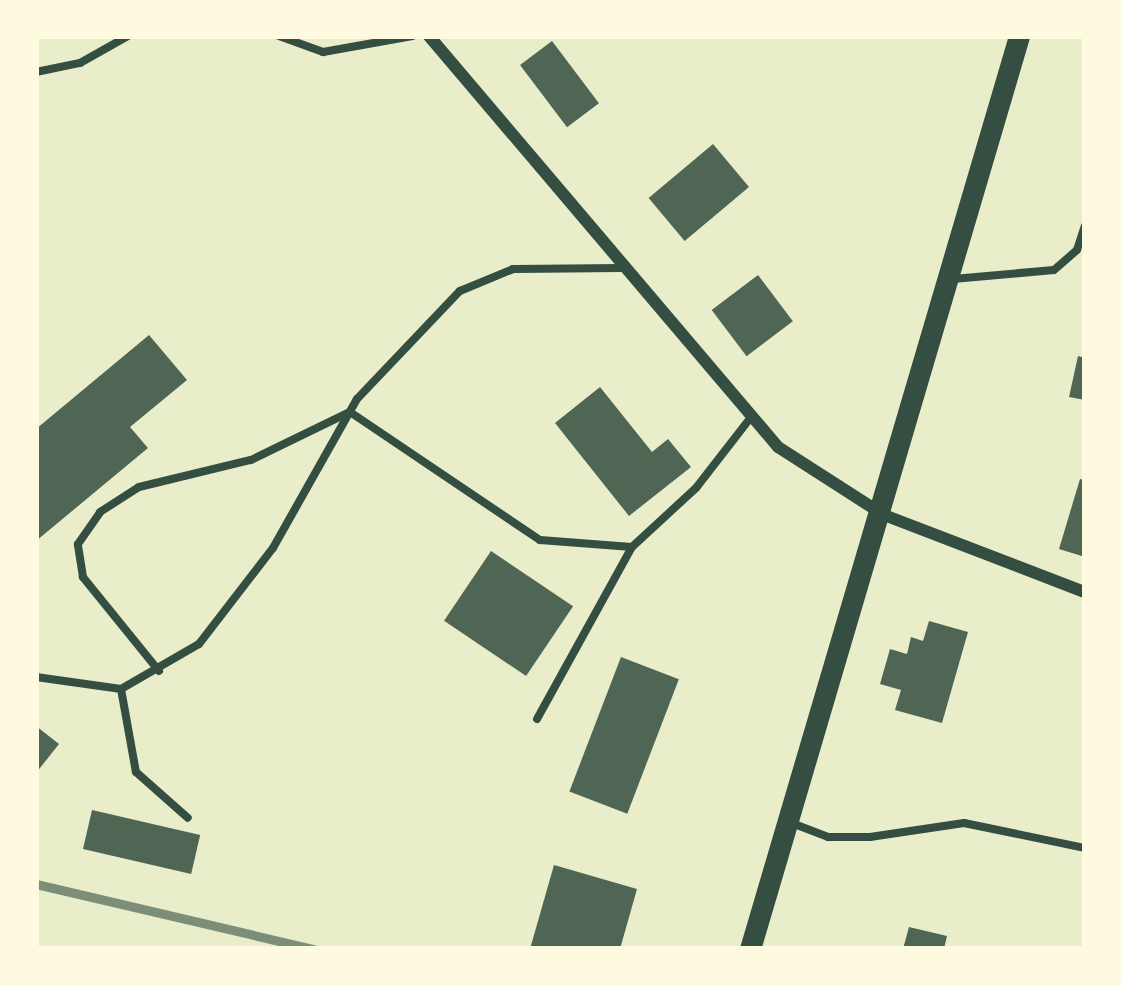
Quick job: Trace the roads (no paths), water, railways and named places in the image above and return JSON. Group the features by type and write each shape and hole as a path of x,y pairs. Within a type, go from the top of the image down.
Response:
{"main road":[{"path":"750,949 953,280 1019,36"}],"street":[{"path":"429,36 748,421 884,514 1085,592"}],"lane":[{"path":"36,72 80,63 128,36"},
{"path":"279,36 323,52 412,36"},
{"path":"953,280 1054,270 1077,250 1085,226"},
{"path":"36,677 121,689 199,644 234,602 350,412 407,340 484,278 526,267 622,268"},
{"path":"350,412 541,540 632,547"},
{"path":"159,671 83,577 78,544 100,512 139,488 251,460 350,412"},
{"path":"536,719 632,547 696,488 748,421"},
{"path":"121,689 136,772 188,818"},
{"path":"787,822 828,837 870,837 964,823 1085,848"}],"railway":[{"path":"36,884 313,949"}]}
